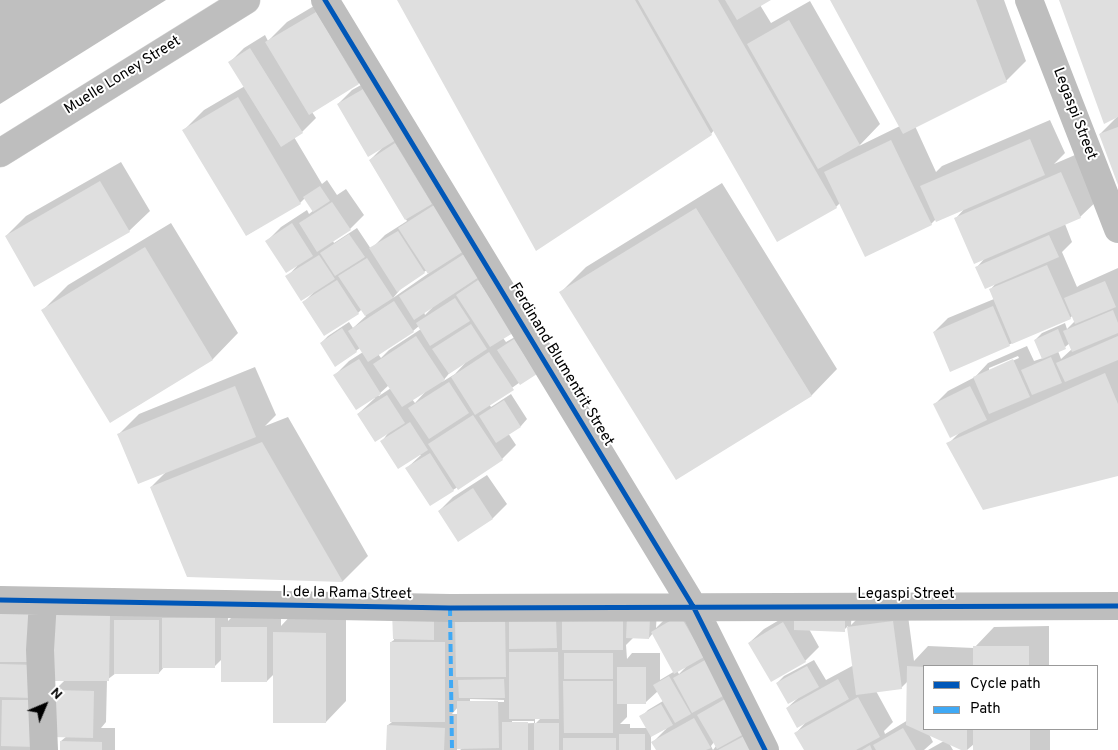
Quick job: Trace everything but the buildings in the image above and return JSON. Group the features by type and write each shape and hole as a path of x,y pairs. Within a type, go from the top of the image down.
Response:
{"street":[{"name":"Muelle Loney Street","path":"0,153 246,0"},
{"name":"Ferdinand Blumentrit Street","path":"325,0 694,608 765,750"},
{"name":"Legaspi Street","path":"1029,0 1118,229"},
{"name":"I. de la Rama Street","path":"0,600 450,608 694,608"},
{"path":"43,601 40,650 44,750"},
{"name":"Legaspi Street","path":"694,608 1118,606"}],"shaded area":[{"path":"0,0 166,0 0,104"}],"marked path":[{"path":"450,608 452,750"}],"cycle path":[{"path":"325,0 694,608 765,750"},
{"path":"0,600 450,608 1118,606"}]}
